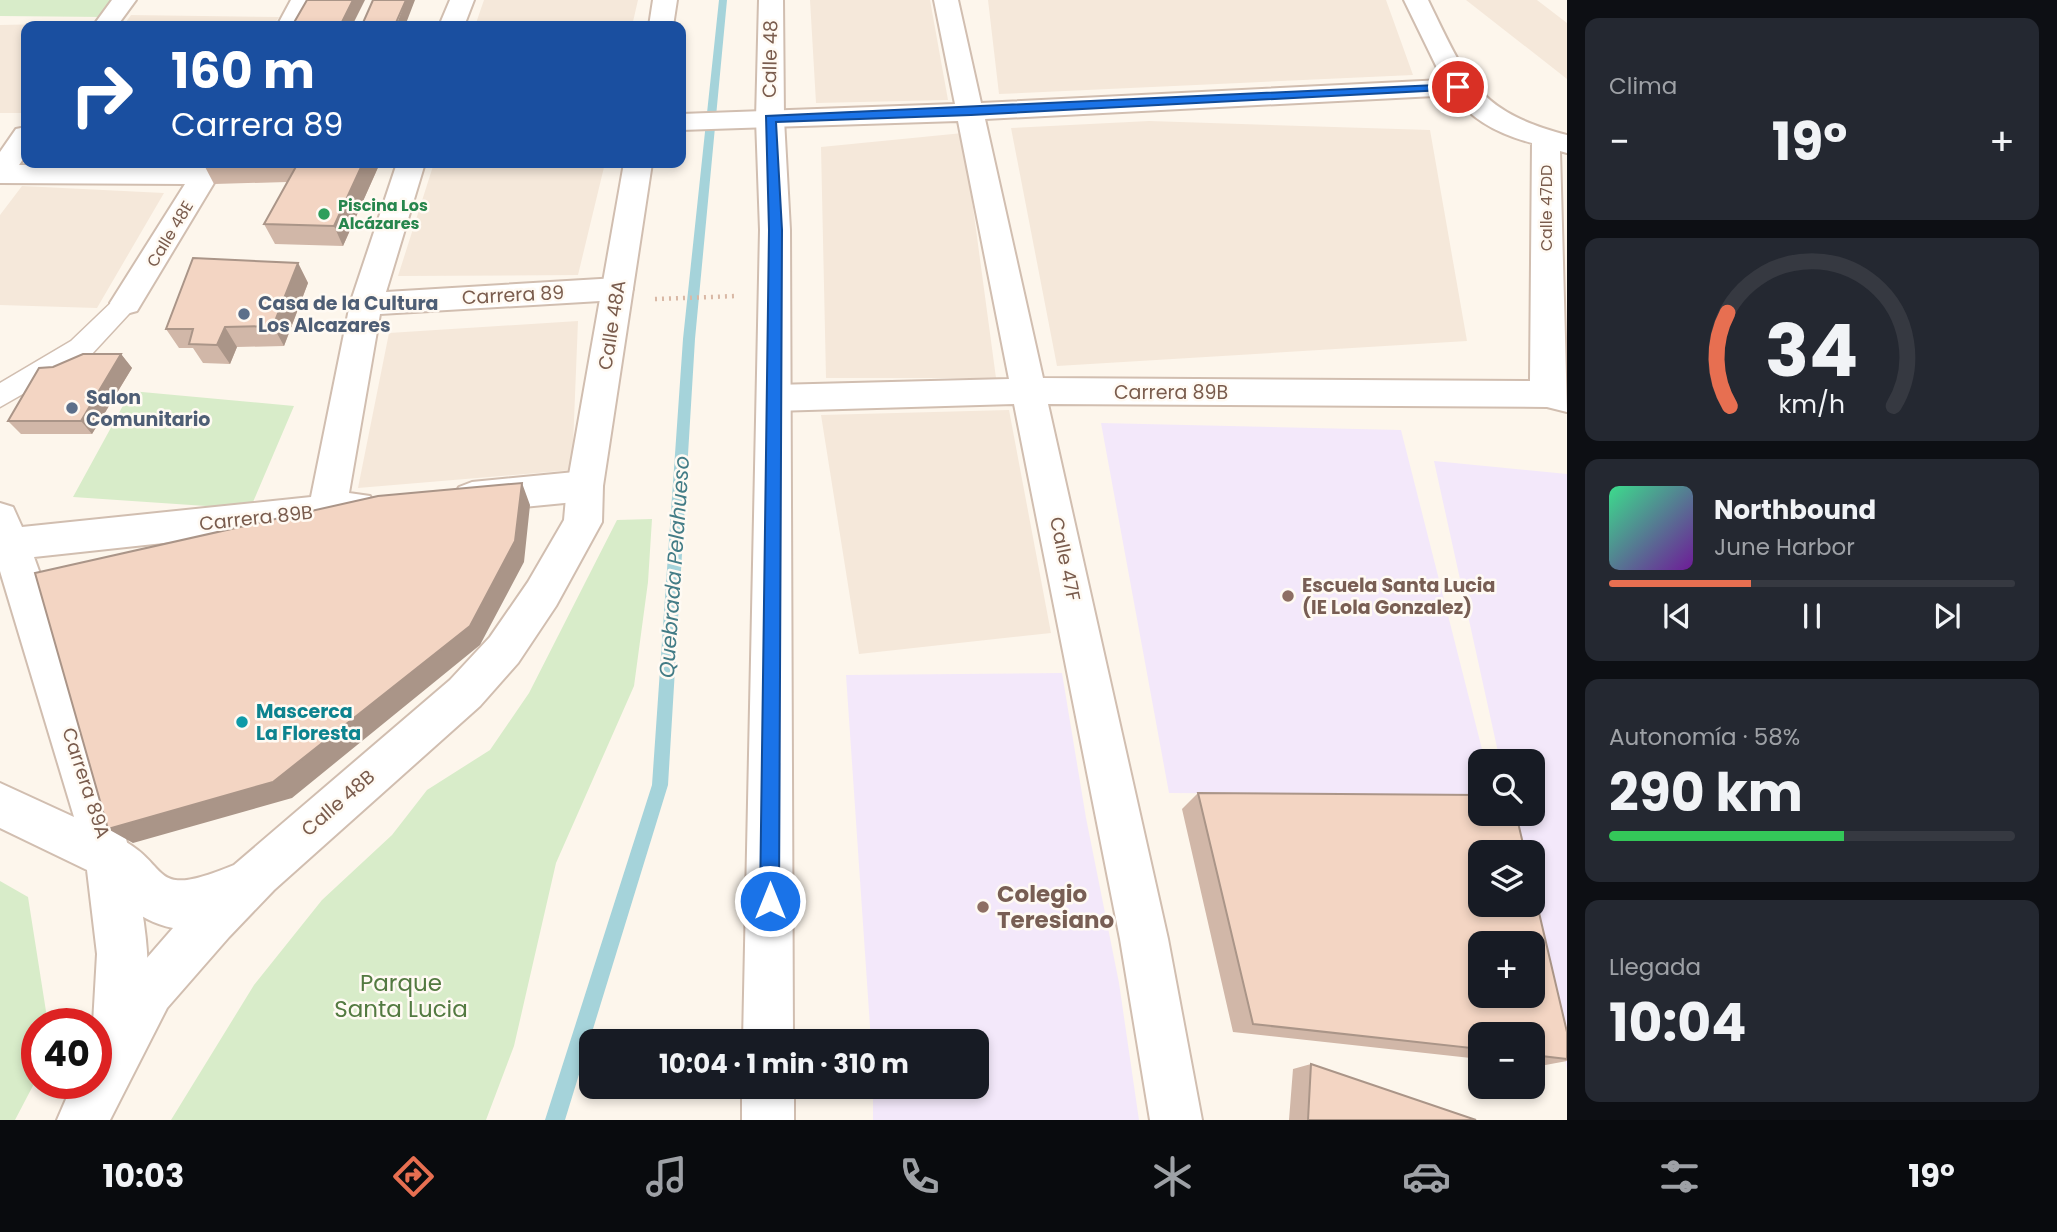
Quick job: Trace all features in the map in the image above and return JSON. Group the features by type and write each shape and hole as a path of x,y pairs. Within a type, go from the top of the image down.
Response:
{"street":[{"path":"109,21 124,0"},
{"path":"292,21 303,0"},
{"path":"454,21 462,0"},
{"path":"661,21 665,0"},
{"name":"Calle 48","path":"768,1029 775,230 759,119 771,0"},
{"name":"Calle 47F","path":"946,0 1144,939 1176,1120"},
{"name":"Calle 47DD","path":"1416,0 1458,87 1472,103 1492,119 1557,142 1557,396"},
{"path":"686,122 971,112 1458,87"},
{"path":"0,173 21,142"},
{"path":"327,510 366,304 409,168"},
{"name":"Calle 48A","path":"585,486 637,168"},
{"path":"0,173 209,169"},
{"name":"Calle 48E","path":"126,303 209,169"},
{"name":"Carrera 89","path":"366,304 616,295"},
{"path":"0,396 81,348 126,303"},
{"name":"Carrera 89B","path":"774,398 1030,391 1557,396"},
{"path":"435,500 585,486"},
{"name":"Calle 48B","path":"83,1120 113,1056 150,991 258,874 490,667 520,628 568,551 583,522 585,486"},
{"name":"Carrera 89B","path":"5,531 395,504"},
{"name":"Carrera 89A","path":"5,531 110,857 122,948 123,982 122,1012 113,1056"},
{"path":"0,805 110,857 146,894 177,906 196,906 258,874"},
{"path":"768,1099 768,1120"}],"path":[{"path":"616,295 774,294"}],"shaded area":[{"path":"484,0 638,0 633,21 477,21"},
{"path":"810,0 930,0 948,100 816,103"},
{"path":"988,0 1386,0 1413,75 999,94"},
{"path":"1466,0 1537,0 1567,23 1567,79"},
{"path":"131,15 279,17 276,21 127,21"},
{"path":"0,25 21,25 21,113 0,113"},
{"path":"1149,121 1430,130 1467,341 1057,366 1011,128"},
{"path":"963,133 996,378 826,378 821,147"},
{"path":"432,168 604,168 578,275 398,276"},
{"path":"22,186 164,193 97,308 0,305 0,215"},
{"path":"578,321 572,470 358,488 389,333"},
{"path":"1009,410 1051,633 859,654 821,415"},
{"name":"Escuela Santa Lucia (IE Lola Gonzalez)","path":"1101,423 1401,430 1482,749 1468,749 1468,795 1169,793"},
{"path":"1434,461 1567,474 1567,1070 1545,969 1545,931 1537,931 1534,917 1545,917 1545,840 1516,840 1514,826 1545,826 1545,749 1497,749"},
{"name":"Colegio Teresiano","path":"1062,673 1086,818 1119,983 1139,1120 873,1120 873,1099 989,1099 989,1029 870,1029 846,675"}],"green space":[{"path":"0,0 118,0 106,17 0,16"},
{"path":"131,391 294,406 250,509 73,497"},
{"name":"Parque Santa Lucia","path":"652,519 648,582 634,686 556,863 514,1046 486,1120 171,1120 254,985 322,900 392,835 427,790 490,750 529,693 617,520"},
{"path":"0,881 28,897 45,1008 21,1008 21,1099 26,1099 15,1120 0,1120"}],"building":[{"path":"307,0 353,0 342,21 295,21"},
{"path":"373,0 406,0 397,21 364,21"},
{"path":"295,168 361,168 334,226 264,224"},
{"path":"193,258 298,263 273,326 225,327 217,345 189,344 193,329 166,329"},
{"path":"83,354 121,354 81,421 8,421 39,368 53,367"},
{"name":"Mascerca La Floresta","path":"522,483 515,541 470,626 273,782 108,829 35,573 378,496"},
{"path":"1198,793 1468,795 1468,826 1519,826 1522,840 1468,840 1468,917 1540,917 1543,931 1468,931 1468,1008 1545,1008 1545,938 1567,1032 1567,1059 1545,1056 1545,1022 1468,1022 1468,1048 1253,1024"},
{"path":"1311,1064 1476,1120 1308,1120"}],"waterway":[{"name":"Quebrada Pelahueso","path":"555,1120 660,785 689,339 723,0"}],"place":[{"name":"Piscina Los Alcázares","path":"324,214"},
{"name":"Casa de la Cultura Los Alcazares","path":"244,314"},
{"name":"Salon Comunitario","path":"72,408"},
{"name":"Escuela Santa Lucia (IE Lola Gonzalez)","path":"1288,596"},
{"name":"Mascerca La Floresta","path":"242,722"},
{"name":"Colegio Teresiano","path":"983,907"}],"route":[{"path":"770,901 775,230 770,118 971,112 1458,87"}]}
